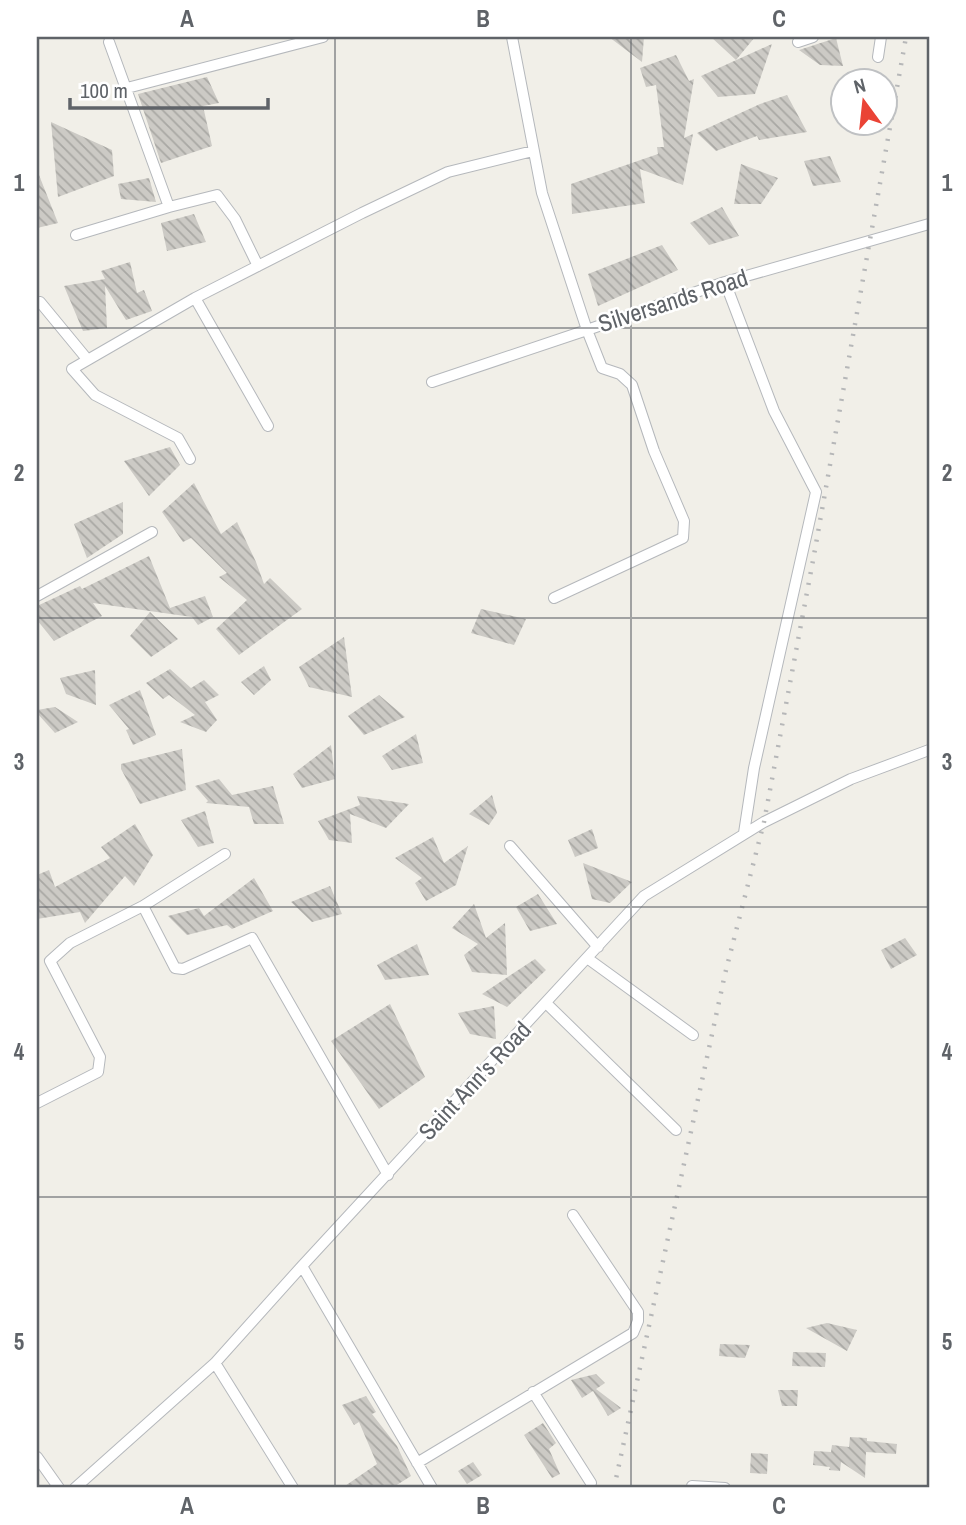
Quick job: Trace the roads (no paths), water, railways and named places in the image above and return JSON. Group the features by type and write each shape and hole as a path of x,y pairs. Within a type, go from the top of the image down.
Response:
{"street":[{"path":"127,88 323,37"},
{"name":"Silversands Road","path":"512,37 542,192 587,330 725,282 929,224"},
{"path":"798,41 813,37"},
{"path":"878,57 881,37"},
{"path":"109,42 169,207"},
{"path":"190,459 178,438 95,396 72,369 195,298 448,172 533,151"},
{"path":"76,235 217,195 235,219 258,266"},
{"path":"725,282 774,411 816,492 754,768 744,833"},
{"path":"195,298 268,426"},
{"path":"40,302 87,359"},
{"path":"432,382 587,330 602,368 620,374 632,385 654,451 684,521 683,538 554,598"},
{"path":"37,596 152,532"},
{"name":"Saint Ann's Road","path":"75,1488 215,1363 644,896 744,833 851,779 929,750"},
{"path":"510,846 598,947"},
{"path":"37,1102 97,1072 100,1057 50,961 70,943 143,906 225,854"},
{"path":"143,906 175,968 183,969 252,938 388,1175"},
{"path":"587,958 693,1035"},
{"path":"546,1003 676,1130"},
{"path":"417,1463 633,1333 638,1312 573,1214"},
{"path":"302,1266 432,1488"},
{"path":"215,1363 293,1488"},
{"path":"533,1392 591,1483"},
{"path":"37,1457 59,1488"},
{"path":"692,1486 725,1488"}],"railway":[{"path":"614,1488 725,974 764,822 906,37"}]}
